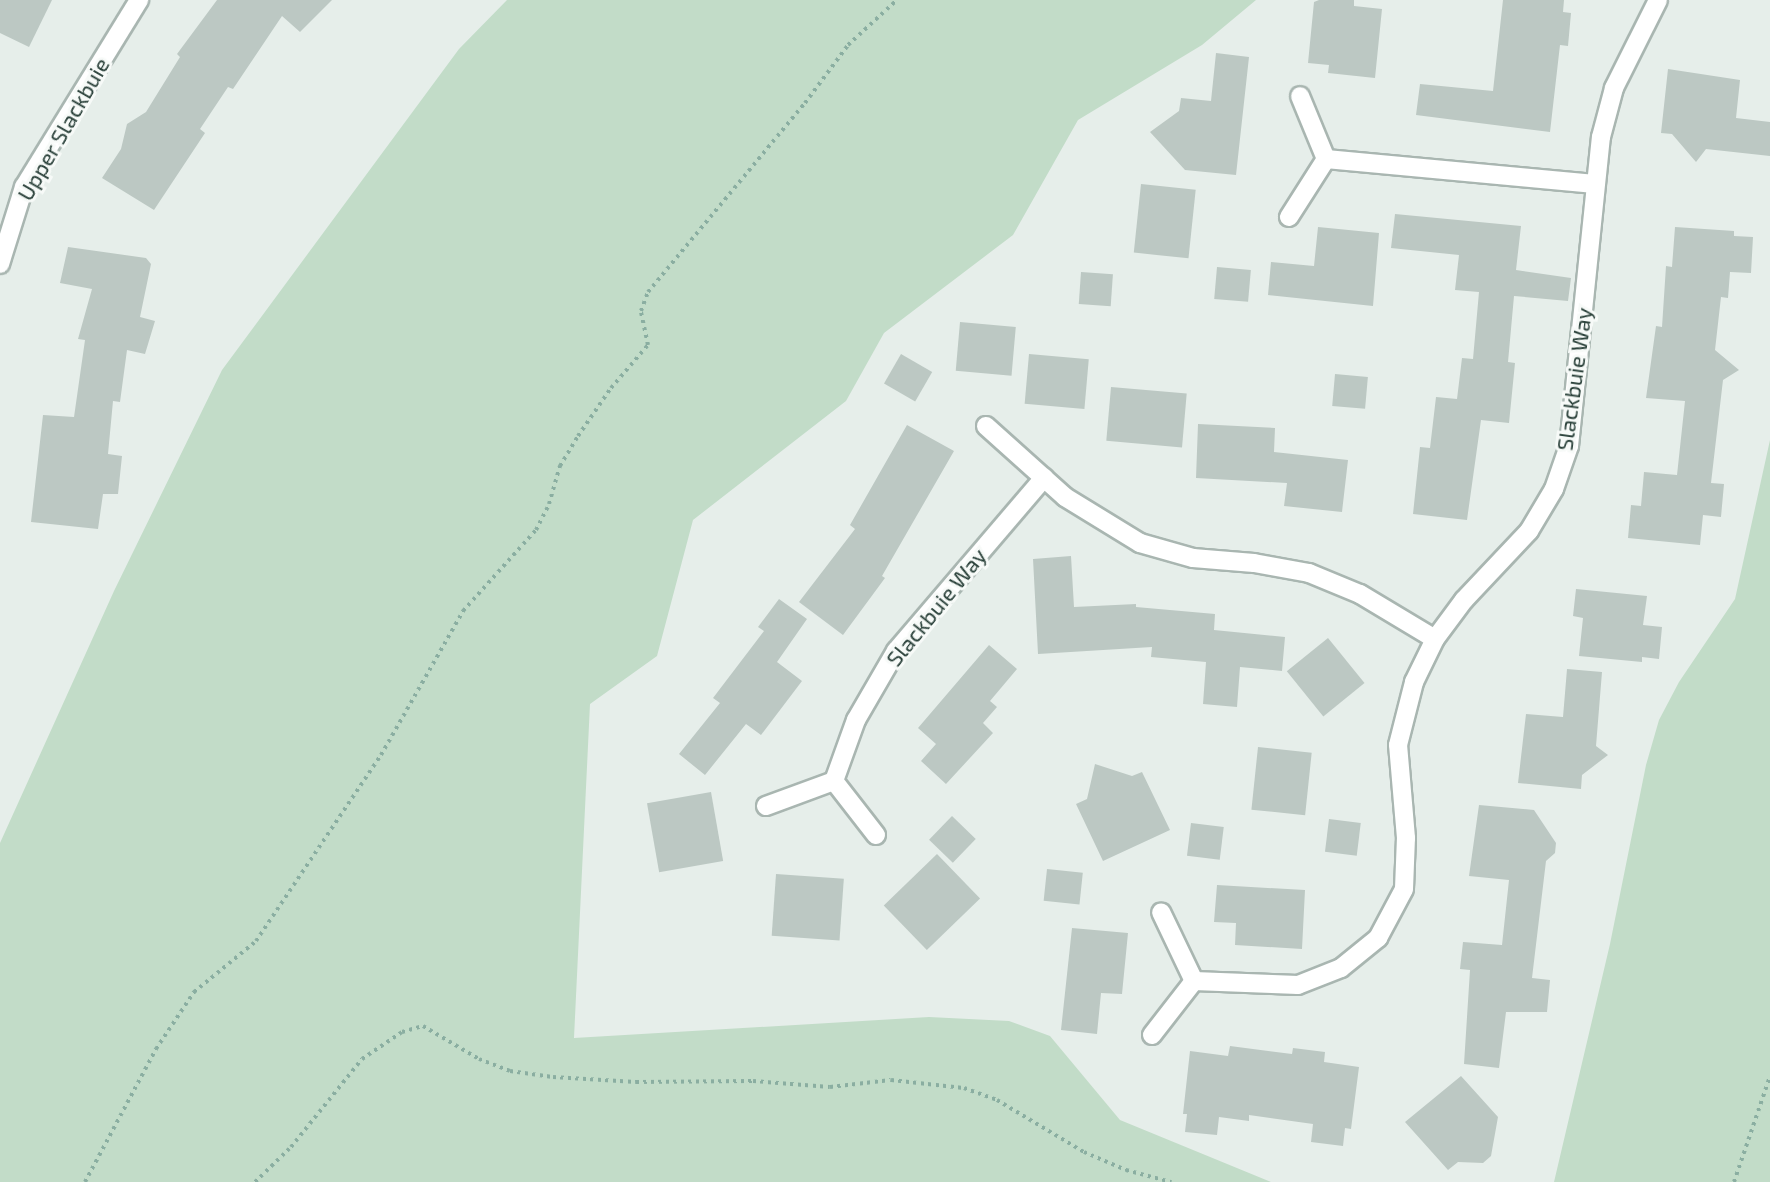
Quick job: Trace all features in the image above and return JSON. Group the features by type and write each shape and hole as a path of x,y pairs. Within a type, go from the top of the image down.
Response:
{"street":[{"name":"Upper Slackbuie","path":"0,264 24,187 139,0"},
{"name":"Slackbuie Way","path":"1194,981 1298,985 1341,968 1378,938 1404,889 1406,838 1398,745 1414,682 1435,639 1464,600 1529,531 1554,489 1569,446 1595,184 1614,88 1658,0"},
{"path":"1300,96 1326,159"},
{"path":"1326,159 1595,184"},
{"path":"1289,217 1326,159"},
{"path":"986,426 1044,477 1099,520 1140,543 1193,558 1254,562 1309,573 1360,594 1435,639"},
{"name":"Slackbuie Way","path":"834,781 856,720 896,651 1044,477"},
{"path":"766,806 834,781 876,836"},
{"path":"1152,1035 1194,981 1161,912"}],"path":[{"path":"85,1182 156,1049 194,992 227,961 256,941 381,755 463,612 536,530 549,504 560,466 578,436 648,345 641,311 648,292 806,103 848,45 897,0"},
{"path":"255,1182 291,1147 362,1059 402,1032 423,1026 479,1059 510,1071 553,1077 636,1082 753,1081 830,1087 891,1080 964,1088 997,1100 1084,1152 1126,1170 1171,1182"},
{"path":"1734,1182 1770,1076"}],"green space":[{"path":"507,0 1256,0 1202,45 1078,120 1013,235 884,333 846,401 693,520 657,656 590,704 574,1038 929,1017 1009,1021 1050,1036 1120,1120 1271,1182 0,1182 0,843 114,591 222,370 459,49"},
{"path":"1770,440 1770,1182 1554,1182 1610,944 1646,765 1659,720 1679,682 1735,599"}],"building":[{"path":"0,0 52,0 29,47 0,33"},
{"path":"217,0 332,0 300,32 282,16 233,89 228,87 200,129 205,133 154,210 102,178 121,149 127,124 146,112 180,57 177,54"},
{"path":"1354,0 1354,6 1382,9 1375,78 1328,73 1329,65 1308,63 1314,2"},
{"path":"1503,0 1564,0 1563,12 1571,13 1568,46 1560,45 1550,132 1416,115 1420,84 1493,91"},
{"path":"1216,53 1249,57 1236,175 1185,170 1150,132 1179,111 1181,98 1211,101"},
{"path":"1668,69 1740,80 1736,118 1770,122 1770,156 1706,149 1696,162 1672,134 1661,133"},
{"path":"1141,184 1196,190 1188,258 1134,253"},
{"path":"1395,214 1521,226 1516,270 1571,278 1568,301 1514,296 1508,362 1515,363 1509,423 1481,420 1467,520 1413,514 1420,447 1430,448 1436,397 1457,399 1462,358 1473,359 1479,292 1455,290 1459,255 1391,248"},
{"path":"1318,227 1379,233 1373,306 1268,295 1271,262 1314,266"},
{"path":"1675,227 1734,231 1734,236 1753,237 1751,273 1730,272 1728,298 1721,297 1715,350 1739,370 1723,380 1711,483 1724,484 1721,517 1703,515 1700,545 1628,538 1631,505 1641,506 1644,472 1677,475 1685,401 1646,398 1656,326 1662,327 1666,266 1672,267"},
{"path":"68,247 146,258 151,264 140,317 155,321 145,354 127,350 120,402 113,401 108,454 122,456 118,494 103,494 98,529 31,522 43,415 74,417 85,340 78,339 92,289 60,283"},
{"path":"1217,267 1251,270 1248,302 1214,299"},
{"path":"1081,272 1113,274 1111,306 1079,304"},
{"path":"960,322 1016,327 1012,376 956,371"},
{"path":"901,354 932,372 915,401 884,383"},
{"path":"1029,354 1089,359 1084,409 1025,404"},
{"path":"1335,374 1368,377 1365,409 1332,406"},
{"path":"1111,387 1187,394 1182,447 1106,441"},
{"path":"1198,424 1275,428 1274,452 1348,460 1342,512 1284,506 1287,483 1196,478"},
{"path":"907,425 954,451 882,576 885,578 843,635 799,602 855,529 850,525"},
{"path":"1071,556 1074,607 1136,604 1136,607 1215,614 1214,630 1285,637 1282,671 1240,667 1237,707 1203,704 1206,662 1151,657 1152,647 1038,654 1033,559"},
{"path":"1576,589 1647,596 1643,625 1662,627 1659,659 1642,657 1642,662 1579,656 1583,618 1573,616"},
{"path":"779,599 807,619 777,662 802,681 761,735 746,724 705,775 679,754 720,703 713,698 764,631 758,627"},
{"path":"1328,638 1365,683 1323,716 1287,671"},
{"path":"989,645 1017,669 990,701 997,707 983,723 993,733 946,784 921,761 936,744 918,728"},
{"path":"1567,669 1602,672 1596,746 1608,755 1582,775 1581,789 1518,783 1526,714 1563,717"},
{"path":"1258,747 1312,753 1305,815 1251,810"},
{"path":"1095,764 1132,776 1142,772 1170,830 1103,861 1076,804 1087,799"},
{"path":"711,792 723,861 659,872 647,803"},
{"path":"1479,805 1534,810 1556,843 1555,853 1546,861 1532,978 1550,980 1547,1012 1506,1012 1499,1068 1464,1064 1470,970 1460,969 1463,942 1502,945 1509,880 1469,876"},
{"path":"952,816 976,839 953,863 929,840"},
{"path":"1329,819 1361,823 1357,856 1325,852"},
{"path":"1191,823 1224,827 1220,860 1187,856"},
{"path":"937,854 980,899 927,950 884,905"},
{"path":"1047,869 1083,873 1079,905 1044,901"},
{"path":"776,874 844,879 840,941 772,936"},
{"path":"1217,885 1305,890 1302,949 1235,945 1236,923 1214,922"},
{"path":"1072,928 1128,933 1122,994 1101,993 1097,1034 1061,1030"},
{"path":"1230,1046 1292,1054 1293,1048 1325,1052 1324,1062 1359,1067 1351,1129 1345,1128 1343,1146 1311,1142 1313,1124 1249,1115 1249,1121 1219,1117 1217,1135 1185,1132 1187,1114 1183,1114 1190,1051 1228,1056"},
{"path":"1461,1076 1498,1117 1491,1156 1483,1163 1458,1162 1448,1170 1405,1122"}]}
